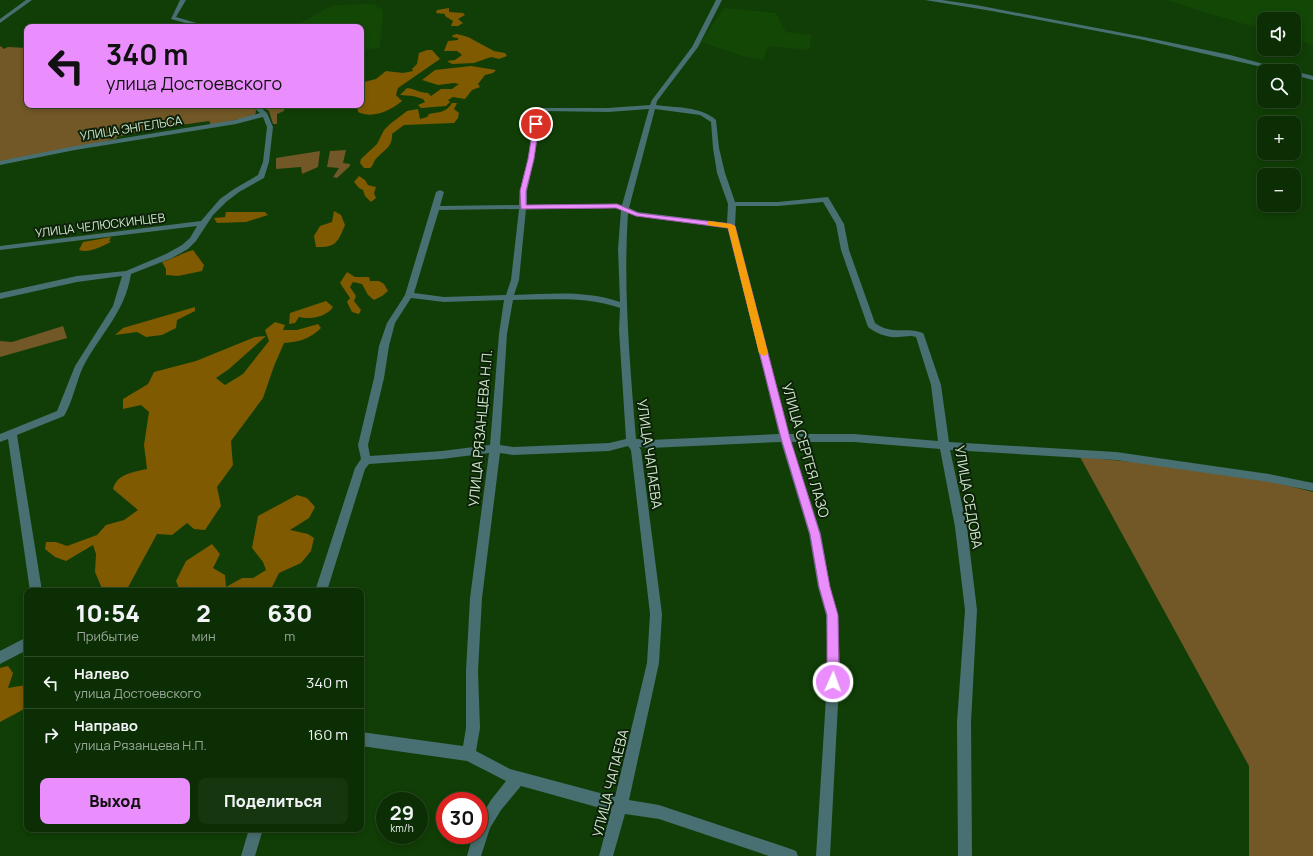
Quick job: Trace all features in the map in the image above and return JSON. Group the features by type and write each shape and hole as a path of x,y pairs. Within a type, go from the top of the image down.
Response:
{"street":[{"path":"0,21 29,0"},
{"path":"183,0 173,18 194,24"},
{"name":"УЛИЦА ЧАПАЕВА","path":"606,856 620,806 653,663 656,614 636,450 631,442 623,330 624,306 622,249 625,210 654,101 694,47 719,0"},
{"path":"928,0 968,5 1120,33 1260,64"},
{"path":"1301,75 1313,78"},
{"name":"УЛИЦА РЯЗАНЦЕВА Н.П.","path":"468,754 473,728 472,671 476,598 495,448 502,341 509,298 516,280 523,207 523,191 531,159 534,132 538,116 542,109 608,110 653,107"},
{"name":"УЛИЦА СЕРГЕЯ ЛАЗО","path":"653,107 701,113 712,118 714,121 716,148 721,173 732,204 731,226 785,438 815,534 824,587 832,615 834,666 823,856"},
{"path":"0,296 77,279 127,273 179,250 190,243 197,235 202,223 221,201 230,193 261,176 266,162 270,127 265,114 258,108"},
{"name":"УЛИЦА ЭНГЕЛЬСА","path":"0,163 82,146 236,122 265,114"},
{"path":"322,588 360,468 366,460 363,445 380,378 384,346 391,323 409,295 440,192"},
{"name":"УЛИЦА СЕДОВА","path":"732,204 760,206 794,204 825,199 840,224 845,250 871,325 880,332 898,334 911,331 920,335 936,385 944,446 961,528 971,610 964,722 965,856"},
{"path":"436,208 617,206 636,214 731,226"},
{"name":"УЛИЦА ЧЕЛЮСКИНЦЕВ","path":"0,248 202,223"},
{"path":"0,438 61,412 69,386 79,367 88,351 109,323 122,297 127,273"},
{"path":"409,295 421,299 439,300 584,297 609,300 624,306"},
{"path":"12,434 36,588"},
{"path":"366,460 442,455 495,448 513,451 527,451 609,447 631,442 650,444 785,438 854,438 944,446 1116,456 1269,478 1313,487"},
{"path":"0,658 24,645"},
{"path":"364,738 468,754 508,775 620,806 659,812 791,856"},
{"path":"474,856 484,826 496,805 518,778"},
{"path":"248,856 255,832"}],"shaded area":[{"path":"1165,0 1313,0 1313,45 1301,41 1301,12 1257,12 1257,28"},
{"path":"373,4 383,10 380,48 364,50 364,24 298,24 333,5"},
{"path":"449,8 449,12 463,13 465,15 458,19 463,23 458,26 451,26 453,21 445,16 445,14 436,13 437,10"},
{"path":"724,8 776,13 786,32 812,35 809,50 768,46 763,60 743,56 701,42"},
{"path":"457,34 468,37 494,51 505,53 507,56 499,59 491,57 474,63 452,64 447,61 455,60 462,55 457,51 444,51 448,41 458,40 458,38 452,37 453,35"},
{"path":"0,46 3,49 8,47 24,48 24,108 254,108 256,110 254,116 211,125 209,121 146,130 117,137 116,139 0,162"},
{"path":"432,50 440,59 398,88 396,95 402,101 387,111 381,113 370,115 358,112 357,108 364,108 364,82 376,79 386,71 403,73 413,71 412,69 417,64 419,53"},
{"path":"471,66 496,70 493,73 485,75 478,84 480,87 472,90 465,99 453,97 448,100 450,102 446,106 421,108 418,105 425,102 423,99 413,96 400,95 407,88 428,93 431,96 441,89 452,89 459,84 454,83 438,85 422,80 435,70"},
{"path":"452,103 457,103 454,109 459,113 458,118 454,123 404,125 392,134 391,143 375,160 370,168 364,168 360,163 361,159 377,144 384,130 407,111 418,109 420,119 427,117 429,114 447,109"},
{"path":"264,108 284,108 284,111 277,114 277,124 273,124 269,111"},
{"path":"346,150 343,163 350,164 350,166 337,178 333,177 339,168 327,167 330,151"},
{"path":"320,151 318,167 302,174 301,167 276,169 276,158"},
{"path":"359,176 365,180 368,185 376,187 374,193 376,198 371,202 365,196 363,190 354,182"},
{"path":"334,211 341,215 345,225 338,240 332,245 316,247 314,236 320,226 332,222"},
{"path":"226,212 265,212 268,215 246,222 217,223 214,218 225,217"},
{"path":"111,237 109,241 111,242 100,247 87,251 79,250 83,242"},
{"path":"193,250 204,265 202,271 178,276 166,275 166,269 162,262"},
{"path":"347,272 355,277 369,277 370,281 379,281 384,284 388,291 374,300 368,295 362,284 353,282 350,287 356,296 354,301 361,310 359,314 352,312 347,302 350,298 340,283"},
{"path":"326,301 333,307 326,313 313,318 299,317 295,323 289,324 290,313"},
{"path":"195,307 195,311 177,320 176,328 162,335 146,337 137,332 115,335 123,328"},
{"path":"275,322 285,325 283,330 297,330 318,324 321,328 313,335 304,339 284,343 263,398 231,441 233,465 217,487 221,506 205,530 194,529 187,523 172,535 157,534 128,588 102,588 95,572 96,554 93,545 66,561 55,557 45,549 46,542 56,542 67,546 97,535 106,525 124,520 138,510 113,489 118,480 126,474 147,469 144,445 149,412 141,405 123,409 123,399 148,384 154,372 196,361 255,337 266,336 229,369 216,378 225,385 243,374 269,341 265,330"},
{"path":"63,326 67,338 0,357 0,341 12,342"},
{"path":"1080,457 1230,471 1313,492 1313,856 1249,856 1249,766"},
{"path":"297,495 307,498 315,507 309,518 290,530 308,534 314,538 311,551 301,563 279,573 272,588 179,588 176,581 186,561 212,544 220,554 213,568 225,575 226,587 242,578 253,578 266,570 263,562 252,548 258,516"},
{"path":"8,666 13,673 8,688 24,685 24,709 0,722 0,668"}],"slow traffic":[{"path":"709,223 731,226 764,353"}],"route":[{"path":"536,124 531,159 523,191 523,207 617,206 636,214 731,226 785,438 815,534 824,587 832,615 834,666 833,682"}]}
